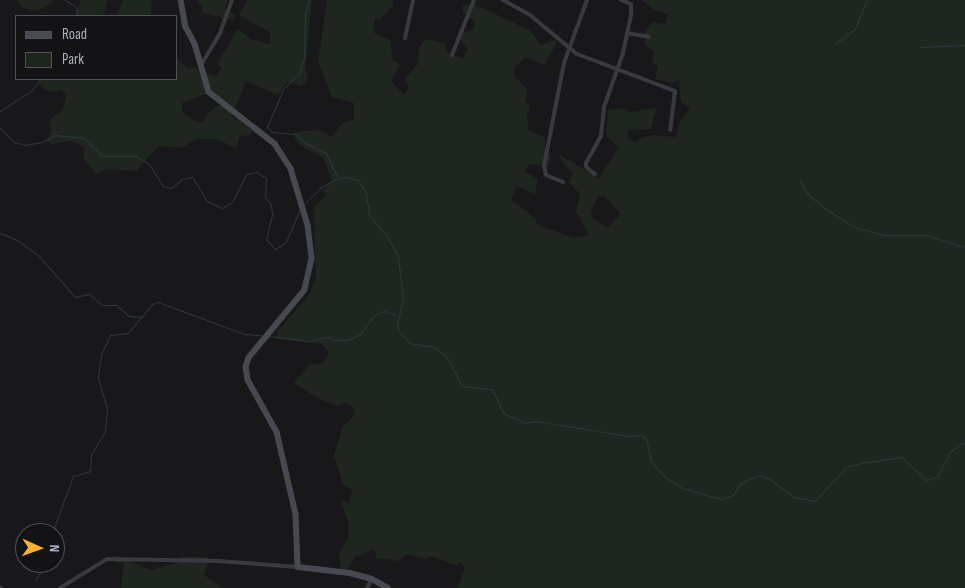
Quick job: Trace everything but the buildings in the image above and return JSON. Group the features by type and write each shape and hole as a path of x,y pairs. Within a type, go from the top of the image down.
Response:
{"main road":[{"path":"181,0 186,27 195,44 200,67 212,97 275,144 291,169 305,214 311,254 309,278 305,290 249,358 247,375 277,432 296,514 298,567 372,579 388,588"}],"street":[{"path":"200,67 220,33 232,0"},
{"path":"405,38 413,0"},
{"path":"452,55 474,0"},
{"path":"503,0 530,15 569,49 616,71 675,91 670,130"},
{"path":"563,182 546,175 544,170 552,118 569,49 587,0"},
{"path":"595,174 586,165 601,136 604,107 627,34 632,6 621,0"},
{"path":"627,34 649,37"},
{"path":"60,588 107,560 218,561 298,567"},
{"path":"367,588 372,579"}],"green space":[{"path":"16,0 52,0 53,3 37,11 23,8"},
{"path":"81,0 108,0 103,15 75,15"},
{"path":"123,0 152,0 151,14 155,15 117,15"},
{"path":"196,0 228,0 225,9 236,15 234,20 202,13 201,5"},
{"path":"247,0 312,0 305,68 308,78 302,86 287,82 278,95 246,81 232,116 251,130 252,135 240,136 236,148 216,139 197,139 181,148 159,146 140,165 138,171 108,169 96,174 83,157 85,147 72,141 51,144 46,141 51,134 50,119 63,110 66,96 62,90 49,92 38,84 39,80 178,80 178,60 189,69 195,67 201,72 217,76 221,68 217,64 238,29 252,40 270,44 270,32 239,15","holes":["211,92 223,103 212,109 202,122 194,121 182,111 182,103"]},
{"path":"327,0 393,0 393,6 381,19 375,18 373,32 390,40 393,60 400,64 391,81 404,95 409,87 405,78 418,64 419,48 425,39 445,43 448,53 463,59 468,48 460,40 464,32 473,30 475,22 463,13 463,5 476,5 529,30 541,45 554,40 557,42 545,65 525,57 514,69 515,77 527,89 525,101 530,106 527,117 529,131 545,137 545,148 551,157 548,167 529,164 525,172 538,179 535,194 517,186 511,200 537,219 536,224 573,238 589,235 576,212 580,194 569,182 573,173 561,161 560,155 599,178 619,147 606,136 608,110 621,108 628,112 656,108 651,129 628,130 627,139 636,143 639,139 652,135 676,137 679,123 690,108 681,102 679,80 671,83 655,79 658,67 652,61 654,51 645,45 645,31 654,22 666,24 668,14 655,10 641,0 965,0 965,588 458,588 465,567 460,562 457,566 431,556 425,559 407,554 399,561 376,558 376,552 371,549 364,555 356,556 347,569 341,569 339,554 348,538 349,523 341,501 349,502 353,490 343,485 334,455 343,426 354,416 355,409 346,403 337,406 320,399 294,383 309,365 323,363 329,353 322,344 276,339 277,332 308,296 316,279 314,207 326,195 323,191 332,180 323,158 301,146 295,139 295,132 320,130 332,137 341,124 354,119 354,103 332,97 318,62","holes":["598,196 605,197 621,214 607,228 593,218 591,212"]},
{"path":"116,555 150,570 179,563 180,557 209,557 204,575 222,588 121,588 124,563 114,562"}],"waterway":[{"path":"65,0 76,7 77,15"},
{"path":"309,0 305,14 304,57 299,74 283,89 267,127 272,132 295,134 305,143 326,153 337,177"},
{"path":"835,44 855,29 867,0"},
{"path":"920,47 965,45"},
{"path":"0,111 32,90 39,80"},
{"path":"0,128 14,142 25,145 42,142 55,135 84,138 102,156 136,156 149,164 163,186 171,188 182,179 192,177 207,201 222,208 233,201 246,174 256,172 266,178 265,196 271,205 272,215 266,239 275,249 286,242 300,209"},
{"path":"304,204 320,188 336,179 346,177 358,180 366,193 369,215 386,235 398,257 403,298 397,323 398,331 409,343 434,347 446,356 462,386 492,389 503,413 525,423 536,421 628,436 641,435 646,439 651,461 665,477 682,488 721,499 733,495 741,483 759,475 768,478 794,497 815,501 846,467 861,463 902,457 926,480 937,477 950,452 965,441"},
{"path":"800,180 807,193 824,208 854,227 884,235 927,235 965,247"},
{"path":"0,233 17,240 39,256 75,297 89,294 102,305 116,305 129,316 142,317"},
{"path":"56,523 73,476 90,471 91,455 105,431 107,408 98,378 101,355 110,335 128,333 152,304 158,302 244,334 265,336"},
{"path":"269,336 309,341 328,337 333,340 346,340 359,335 374,315 384,311 398,316"},
{"path":"35,580 40,573"}]}
